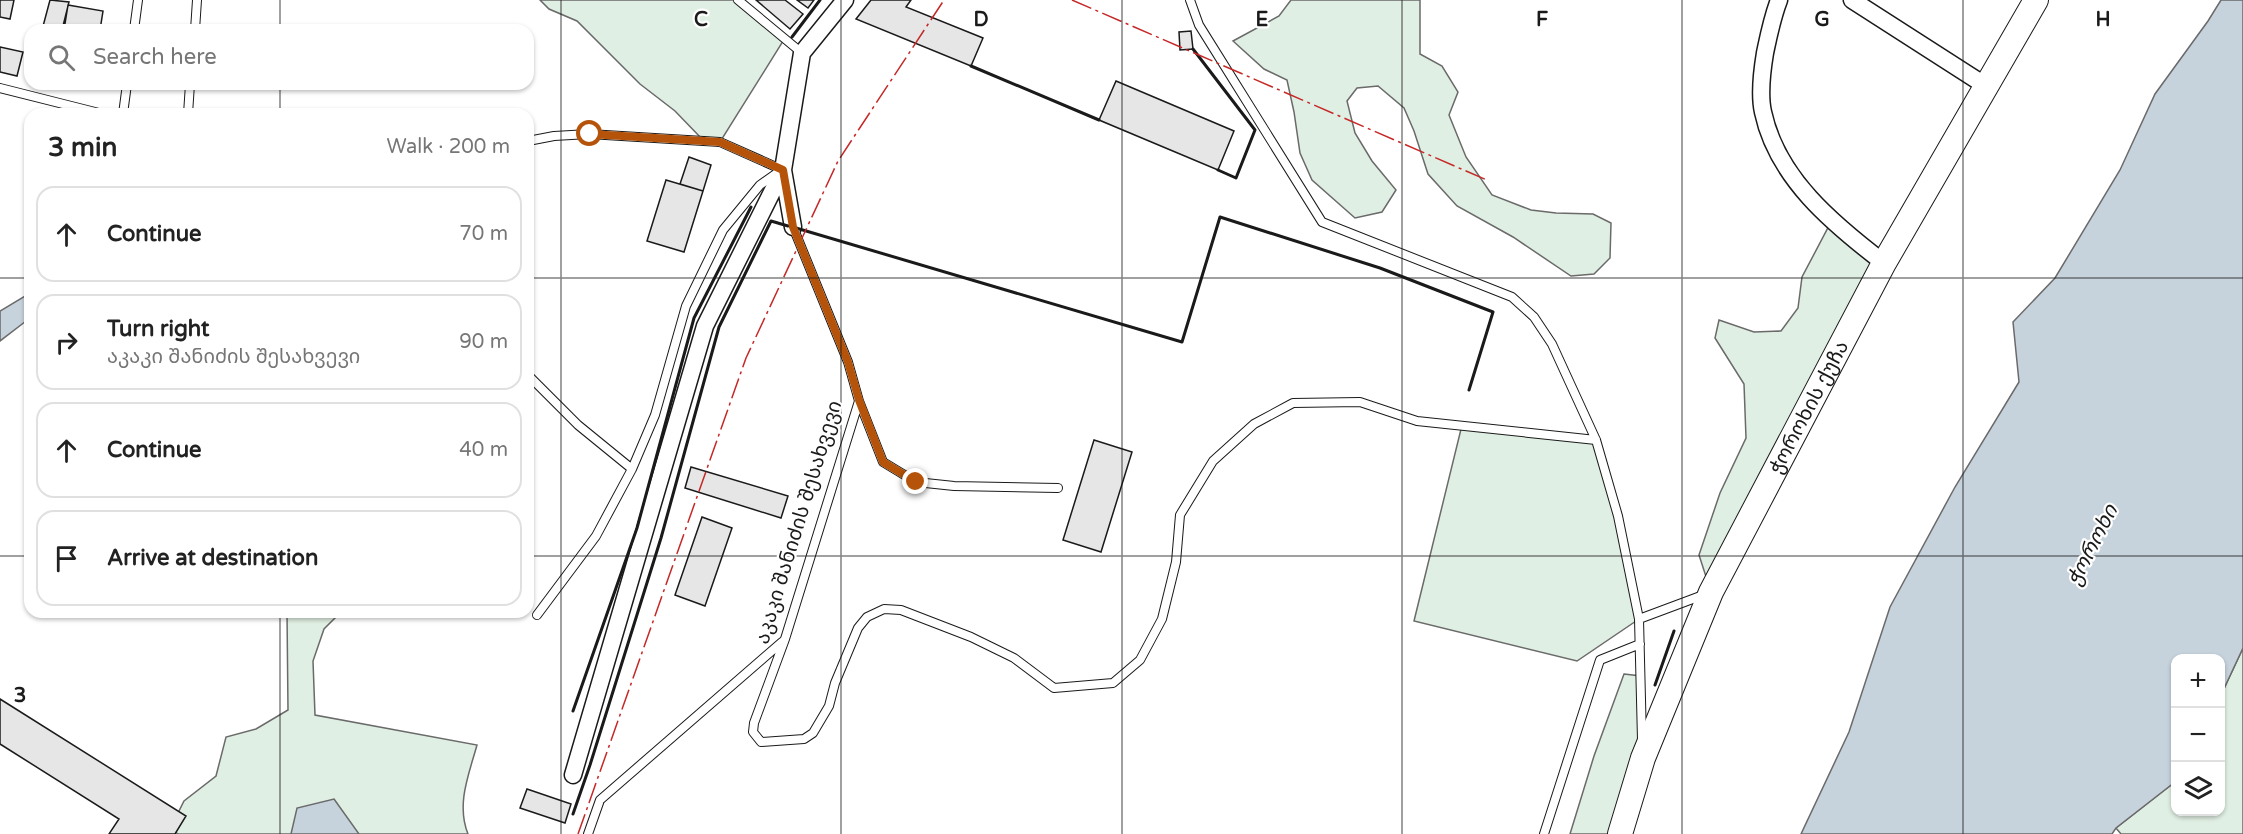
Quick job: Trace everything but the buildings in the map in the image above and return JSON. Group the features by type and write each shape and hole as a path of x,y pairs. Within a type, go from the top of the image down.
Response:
{"street":[{"name":"აკაკი შანიძის შესახვევი","path":"793,227 783,170 802,53 845,0"},
{"path":"1779,0 1771,18 1762,69 1762,110 1773,145 1790,172 1831,222 1884,263"},
{"path":"1852,0 1986,87"},
{"name":"ჭოროხის ქუჩა","path":"1620,834 1643,758 1711,592 1884,263 2036,0"},
{"path":"573,775 705,326 783,170"}],"lane":[{"path":"135,24 138,0"},
{"path":"195,24 197,0"},
{"path":"738,0 802,53"},
{"path":"1190,0 1199,25 1322,222 1512,297 1534,317 1552,344 1596,440 1618,516 1639,619 1643,758"},
{"path":"0,88 79,108"},
{"path":"124,108 126,90"},
{"path":"188,108 190,90"},
{"path":"534,140 590,134 720,142 783,170"},
{"path":"537,615 596,536 632,469 655,415 686,306 723,230 760,185 783,170"},
{"name":"აკაკი შანიძის შესახვევი","path":"793,227 848,362 859,400 785,639 754,723 753,732 761,742 804,739 813,733 829,706 835,683 858,628 867,617 884,609 901,610 971,637 1014,658 1054,688 1113,683 1140,660 1162,619 1176,562 1180,514 1213,461 1254,424 1293,403 1360,402 1417,421 1596,440"},
{"path":"534,381 578,425 632,469"},
{"path":"859,400 883,462 916,482 954,486 1058,488"},
{"path":"1639,619 1711,592"},
{"path":"588,834 600,800 604,796 785,639"},
{"path":"1544,834 1600,660 1640,644"}],"green space":[{"path":"540,0 738,0 785,38 720,142 703,140 675,111 640,84 577,21 549,9"},
{"path":"1291,0 1420,0 1420,54 1442,66 1458,92 1449,115 1466,157 1492,195 1531,210 1593,214 1611,223 1610,258 1594,274 1571,276 1513,237 1457,206 1428,174 1404,108 1378,86 1357,88 1347,101 1355,133 1372,161 1396,190 1382,212 1355,218 1312,180 1300,153 1287,80 1264,69 1233,41 1279,16"},
{"path":"1831,222 1884,263 1711,592 1699,555 1720,493 1746,438 1744,384 1715,338 1719,320 1754,332 1781,331 1798,308 1802,277"},
{"path":"1462,425 1596,440 1639,619 1577,661 1414,621"},
{"path":"287,618 335,618 324,629 313,661 315,715 477,745 463,800 468,834 178,834 170,829 184,801 216,776 226,737 256,729 288,710"},
{"path":"2243,648 2243,834 2121,834 2116,828 2171,785 2171,816 2225,816 2225,686"},
{"path":"1624,674 1641,676 1643,758 1620,834 1570,834 1594,756"}],"water":[{"name":"ჭოროხი","path":"2221,0 2243,0 2243,648 2225,686 2225,654 2171,654 2171,785 2116,828 2112,834 1801,834 1849,732 1890,607 1955,487 2019,382 2013,322 2055,278 2120,170 2155,94"},
{"path":"24,297 24,323 0,341 0,311"},
{"path":"334,799 359,834 291,834 297,808"}],"wall":[{"path":"792,37 820,0"},
{"path":"1193,49 1255,130 1236,178 1218,170"},
{"path":"971,66 1099,120"},
{"path":"573,711 637,528 694,318 751,207"},
{"path":"796,228 1182,342 1220,217 1380,268 1493,312 1469,390"},
{"path":"573,814 661,538 719,327 771,221 788,226"},
{"path":"1655,685 1674,631"}],"power":[{"path":"578,834 746,358 838,161 944,0"},
{"path":"1072,0 1489,181"}],"route":[{"path":"590,134 720,142 783,170 793,227 848,362 859,400 883,462 916,482"}]}
